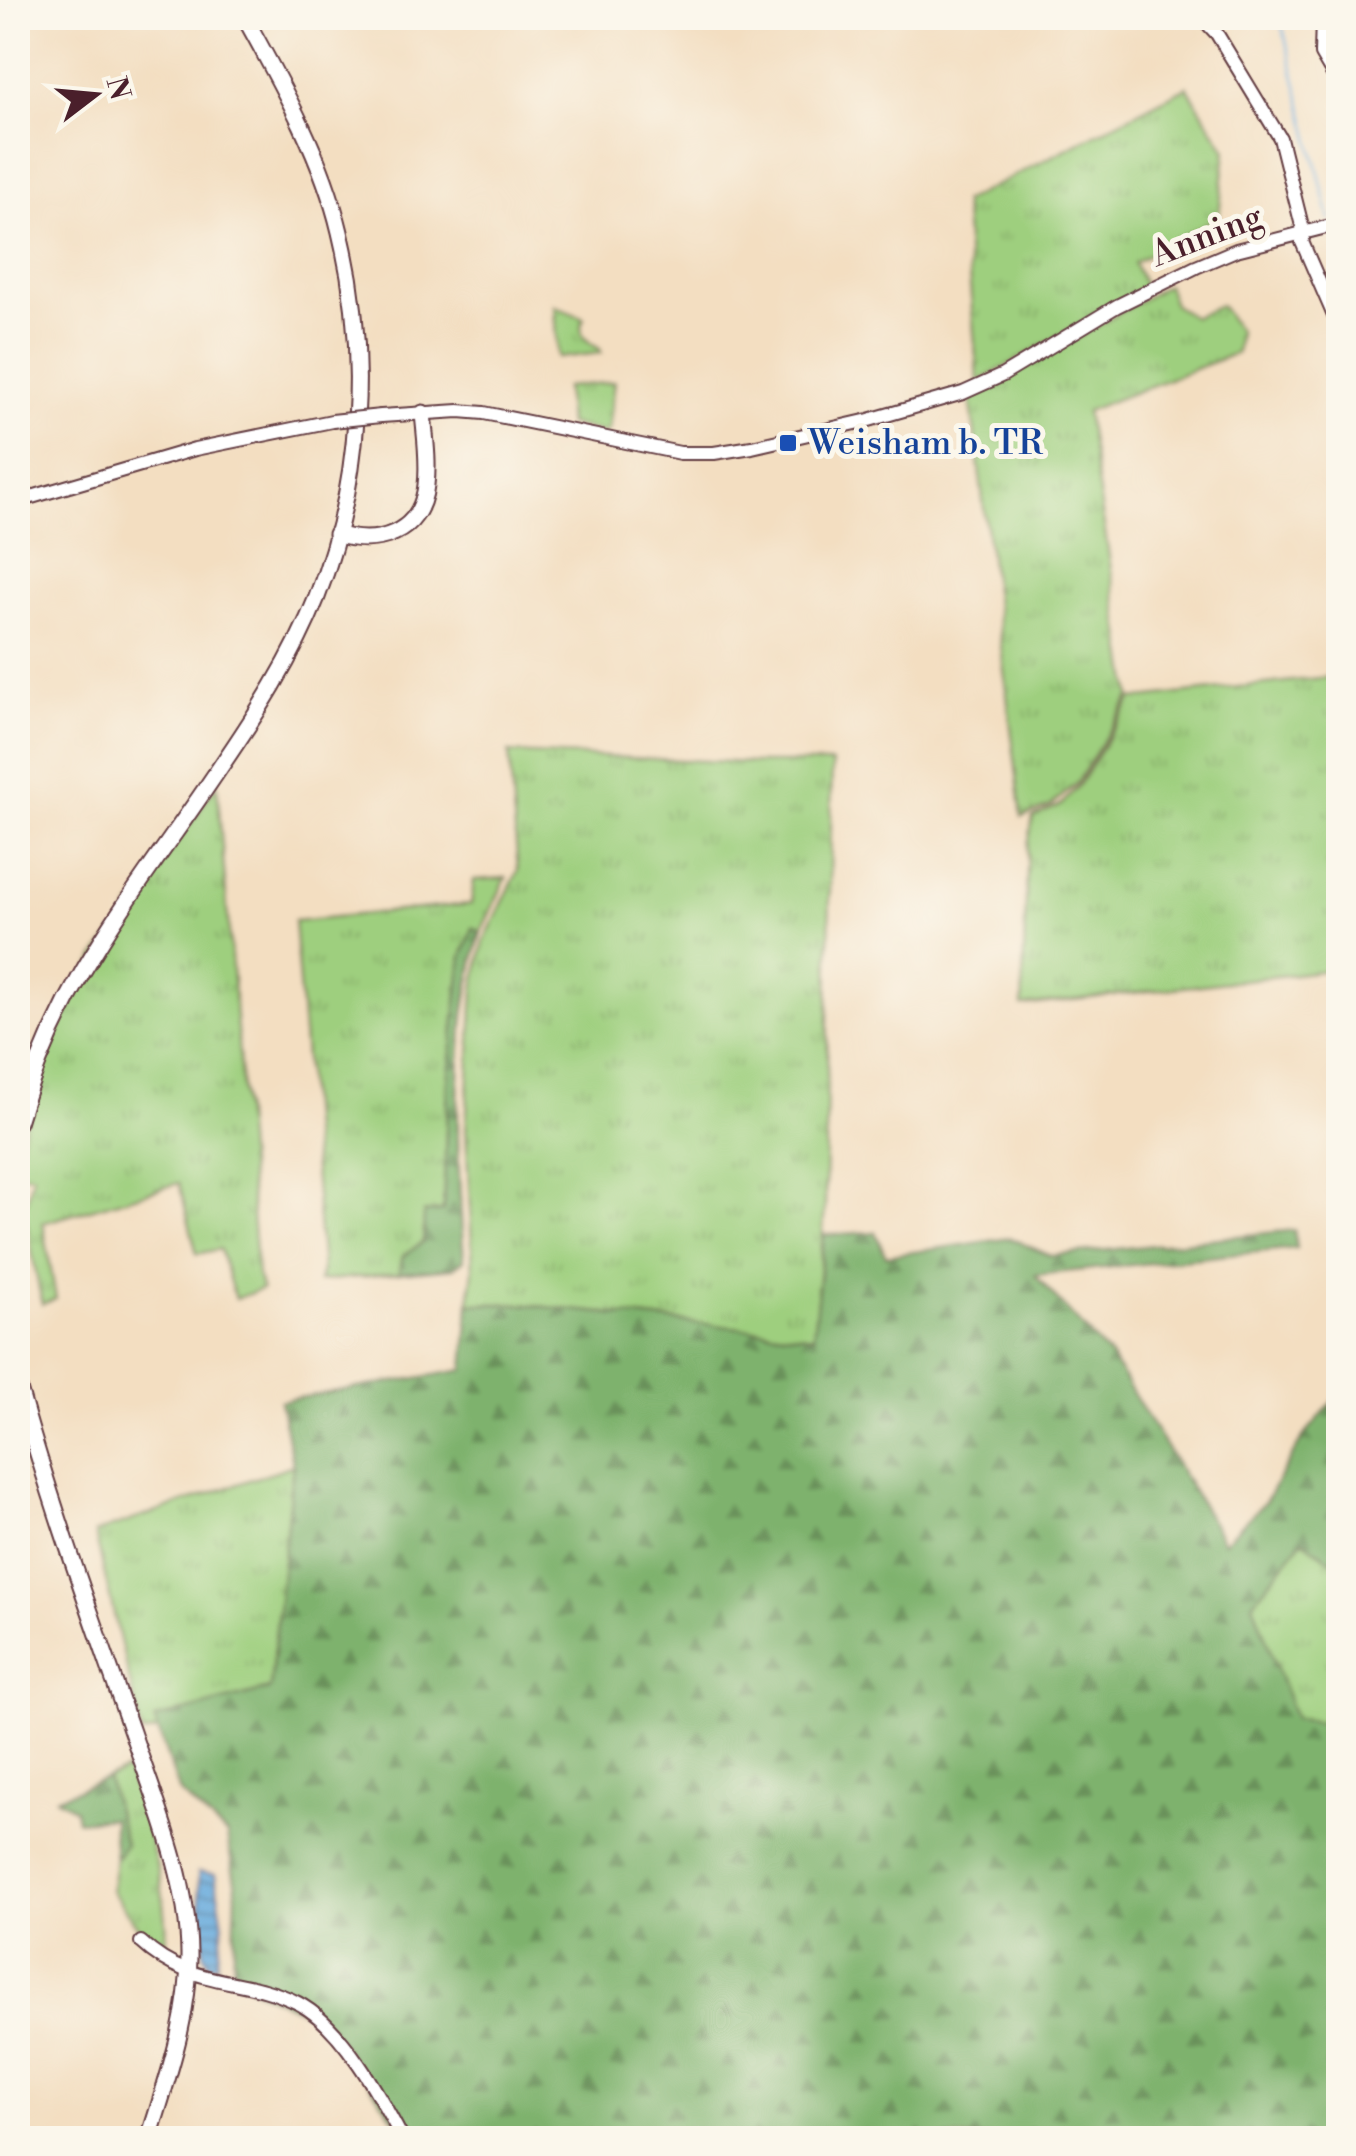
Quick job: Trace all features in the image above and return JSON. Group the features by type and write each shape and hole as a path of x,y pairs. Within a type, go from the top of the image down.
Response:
{"main road":[{"path":"18,1122 38,1060 78,975 220,768 272,686 316,600 336,534 352,458 358,394 348,273 340,229 294,110 245,18"},
{"path":"336,534 362,541 377,539 394,533 417,512 427,483 424,412"},
{"path":"18,1385 55,1508 174,1858 186,1920 188,1974 178,2038 150,2138"}],"street":[{"name":"Anning","path":"1202,18 1216,34 1280,138 1304,234 1302,242 1338,325"},
{"path":"1322,18 1321,54 1338,83"},
{"name":"Anning","path":"18,501 194,450 332,422 424,412 509,416 669,451 737,450 882,416 974,388 1019,366 1133,298 1236,250 1338,224"},
{"path":"141,1942 167,1964 188,1974 302,2005 346,2050 402,2138"},
{"path":"395,2124 416,2138"}],"green space":[{"path":"1187,87 1226,150 1219,216 1134,263 1145,287 978,382 963,202"},
{"path":"1167,285 1174,305 1194,317 1220,305 1239,331 1236,353 1086,411 1131,696 1077,783 1051,806 1022,817 970,395 1034,363"},
{"path":"555,306 584,318 582,332 601,353 558,358"},
{"path":"614,382 605,433 568,424 565,387"},
{"path":"1338,676 1338,969 1022,1006 1028,845 1033,817 1061,805 1079,785 1132,699"},
{"path":"509,753 832,763 825,1207 814,1336 519,1304 469,1304 473,1269 466,1129 474,988 484,941 518,871"},
{"path":"217,784 257,1275 262,1289 235,1299 220,1249 197,1254 179,1183 43,1223 56,1299 42,1304 24,1210 33,1175 18,1173 20,1147 38,1080 86,974 120,926 125,929 128,912"},
{"path":"506,878 481,932 473,928 448,1081 443,1212 423,1242 403,1256 399,1273 319,1281 322,1270 294,921 471,904 474,880"},
{"path":"473,928 481,932 465,1012 458,1095 464,1260 453,1268 399,1273 403,1256 423,1242 424,1213 443,1211 448,1081 462,956"},
{"path":"1294,1230 1297,1248 1035,1275 1112,1359 1224,1542 1266,1501 1303,1437 1338,1395 1338,1566 1303,1540 1253,1603 1295,1719 1338,1724 1338,2138 423,2138 392,2116 326,2022 233,1979 236,1888 227,1835 180,1793 154,1719 270,1689 293,1465 280,1401 464,1370 469,1304 519,1304 813,1336 824,1235 875,1232 886,1256 1010,1238 1051,1256"},
{"path":"293,1465 270,1689 155,1719 158,1731 142,1734 95,1533"},
{"path":"1304,1539 1338,1566 1338,1724 1295,1719 1252,1603"},
{"path":"127,1770 160,1880 166,1925 166,1944 161,1946 146,1938 111,1890 115,1860 125,1843 107,1778"},
{"path":"107,1778 125,1844 115,1860 112,1818 77,1821 75,1809 56,1798"}],"water":[{"path":"198,1872 215,1874 223,1925 217,1965 210,1964 204,1954"}],"waterway":[{"path":"1276,18 1283,29 1330,219"},
{"path":"1333,230 1338,242"},
{"path":"1333,1484 1338,1475"}],"place":[{"name":"Weisham b. TR","path":"788,443"}]}
